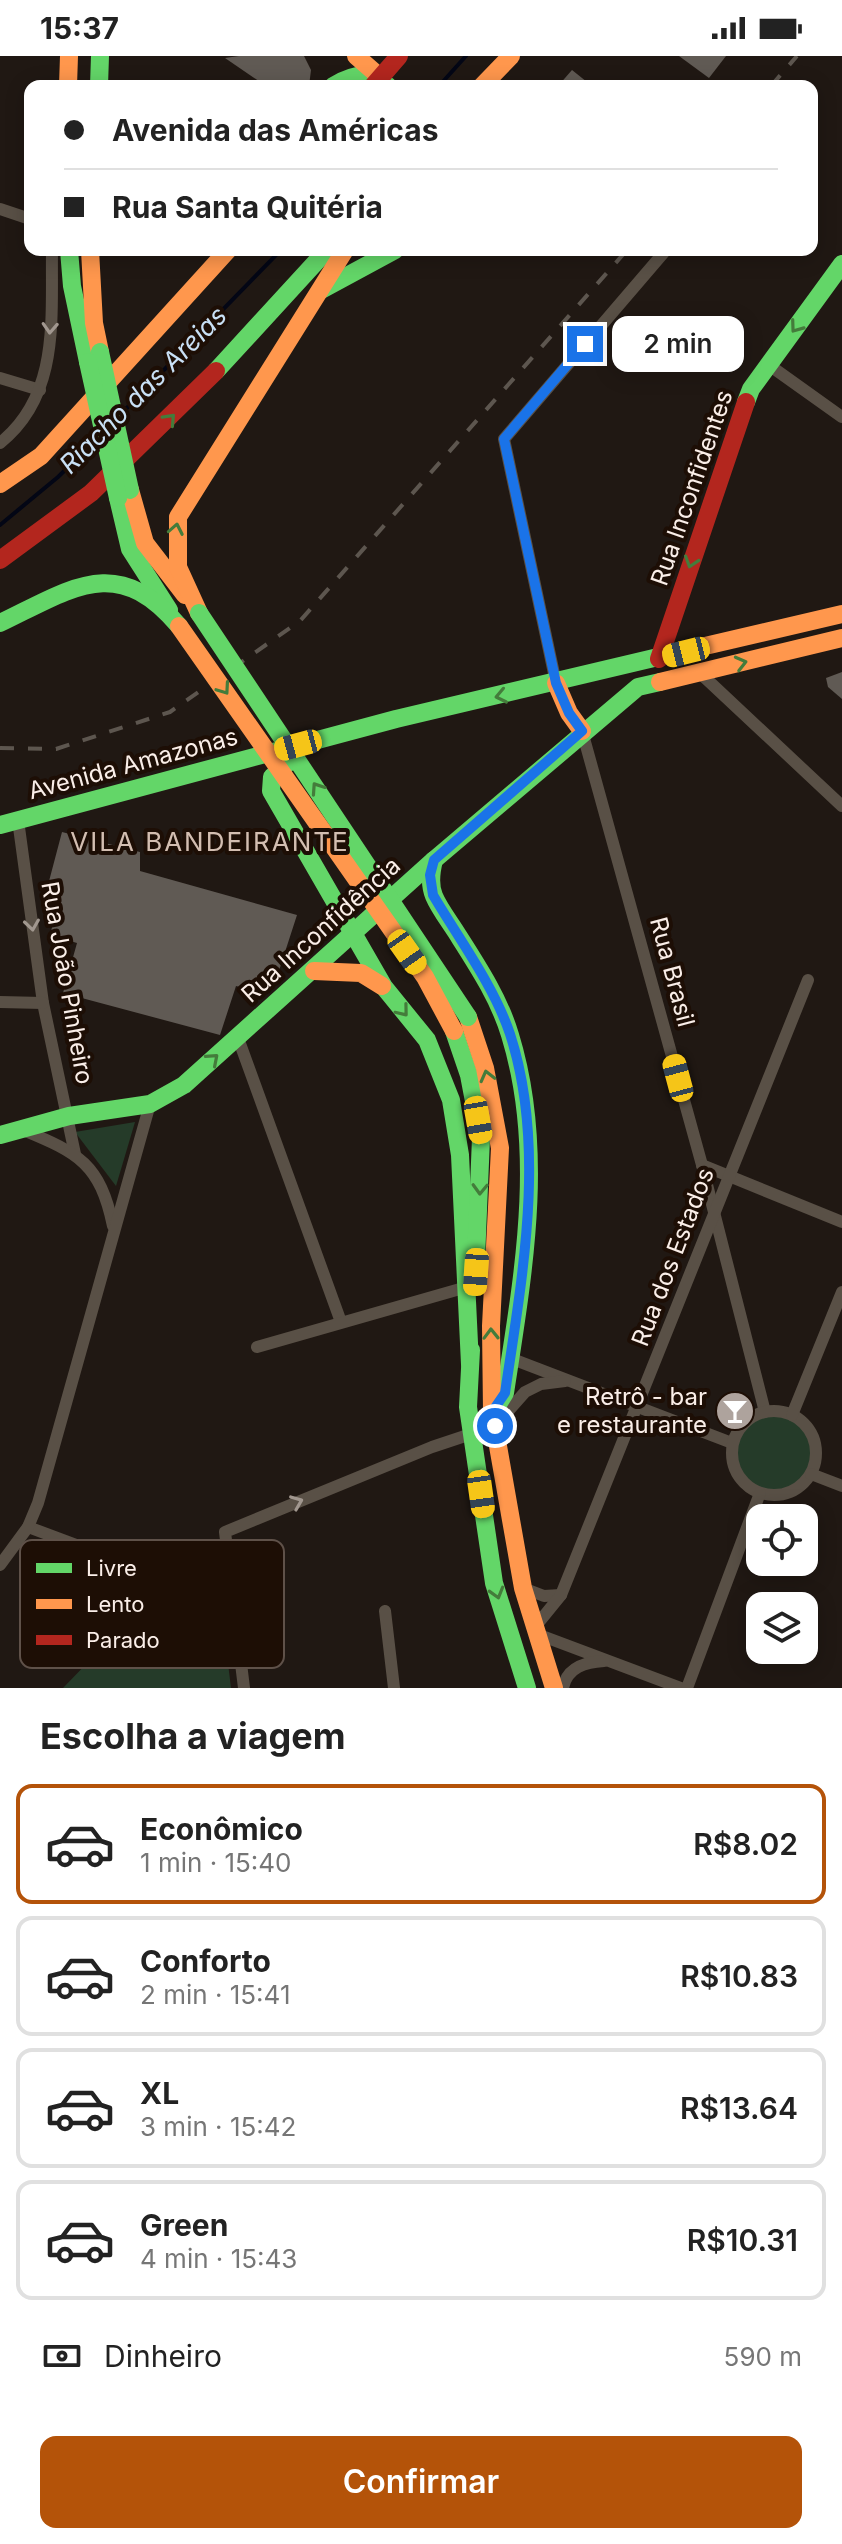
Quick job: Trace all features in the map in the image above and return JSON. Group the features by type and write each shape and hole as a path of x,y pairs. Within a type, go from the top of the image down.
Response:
{"main road":[{"path":"68,80 69,56"},
{"path":"99,80 100,56"},
{"path":"356,56 377,80"},
{"path":"382,80 399,56"},
{"path":"488,80 511,56"},
{"path":"341,80 364,75 374,80"},
{"path":"70,256 72,286 94,357 124,494 130,549 176,622 425,977 454,1031 469,1075 481,1138 468,1407 494,1583 527,1688"},
{"path":"90,256 94,357"},
{"path":"0,484 41,456 223,256"},
{"path":"0,560 51,528 133,460 321,256"},
{"path":"195,608 179,573 173,545 178,517 341,256"},
{"path":"321,290 384,256"},
{"name":"Rua Inconfidentes","path":"659,659 746,402 842,264"},
{"path":"124,494 145,543 195,608 468,1017 485,1068 500,1148 491,1326 493,1419 523,1588 554,1688"},
{"path":"0,623 99,581 142,587 176,622"},
{"name":"Avenida Amazonas","path":"9,822 318,739 842,614"},
{"path":"700,673 842,638"},
{"name":"Rua Inconfidência","path":"0,1135 69,1116 150,1104 184,1085 582,731 638,687 700,673"},
{"path":"556,683 569,713 582,731"},
{"path":"318,739 272,777 271,791 384,987 427,1040 451,1100 460,1155 470,1364"},
{"path":"434,860 430,875 433,895 510,1033 527,1104 529,1145 525,1219 510,1358 505,1393 493,1419"},
{"path":"314,971 361,973 384,987"},
{"path":"490,1555 516,1549"}],"street":[{"path":"0,209 24,217"},
{"path":"0,443 16,430 40,390 47,370 52,256"},
{"path":"556,683 504,439 661,256"},
{"path":"769,365 842,417"},
{"path":"0,378 40,390"},
{"path":"700,673 842,806"},
{"name":"Rua Brasil","path":"582,731 702,1165 765,1412"},
{"name":"Rua João Pinheiro","path":"9,822 75,1154"},
{"name":"Rua dos Estados","path":"536,1630 561,1595 808,980"},
{"path":"0,1002 43,1003"},
{"path":"238,1038 341,1322"},
{"path":"0,1565 28,1527 38,1503 150,1104"},
{"path":"21,1129 75,1154 92,1169 106,1191 114,1229"},
{"path":"702,1165 842,1222"},
{"path":"257,1347 467,1287"},
{"path":"792,1415 842,1292"},
{"path":"510,1358 732,1443"},
{"path":"226,1540 225,1532 472,1433 525,1392 541,1384 565,1381"},
{"path":"765,1412 792,1415 812,1434 816,1461 811,1474 789,1493 760,1493 749,1487 733,1468 732,1443 744,1422 765,1412"},
{"path":"811,1474 842,1486"},
{"path":"687,1688 760,1493"},
{"path":"28,1527 63,1540"},
{"path":"523,1588 544,1596 561,1595"},
{"path":"385,1611 394,1688"},
{"path":"536,1630 681,1688"},
{"path":"563,1688 571,1673 585,1662 612,1661"},
{"path":"242,1668 244,1688"}],"green space":[{"path":"135,1122 116,1186 75,1132"},
{"path":"767,1416 781,1416 795,1422 805,1432 811,1453 805,1474 795,1484 781,1490 767,1490 753,1484 743,1474 737,1460 737,1446 743,1432 753,1422"},
{"path":"82,1668 229,1668 231,1688 63,1688"}],"building":[{"path":"304,56 311,70 310,80 257,80 225,58"},
{"path":"679,56 726,56 709,78"},
{"path":"572,70 584,80 563,80"},
{"path":"842,672 842,699 828,687 826,678"},
{"path":"62,832 140,852 140,871 297,915 274,986 266,994 236,986 220,1035 63,993 77,943 50,935 62,889 48,885"}],"waterway":[{"name":"Riacho das Areias","path":"444,80 466,56"},
{"name":"Riacho das Areias","path":"121,414 275,256"},
{"name":"Riacho das Areias","path":"0,525 58,477 98,438"}],"railway":[{"path":"776,80 797,56"},
{"path":"0,748 56,749 170,712 300,621 622,256"}],"traffic: fast":[{"path":"99,80 100,56"},
{"path":"345,80 361,76 380,80"},
{"path":"70,256 72,286 88,362"},
{"path":"216,371 321,256"},
{"path":"321,290 384,256"},
{"path":"746,402 751,389 842,264"},
{"path":"100,352 130,490"},
{"path":"88,362 118,498"},
{"path":"118,498 130,549 169,610"},
{"path":"0,623 72,589 114,584 135,590 157,603 179,626"},
{"path":"199,613 468,1017"},
{"path":"0,825 396,719 675,653"},
{"path":"0,1135 69,1116 150,1104 184,1085 434,860 638,687 660,682"},
{"path":"292,759 272,777 271,791 384,987 427,1040 451,1100 460,1155 470,1364"},
{"path":"434,860 431,878 434,896 487,982 510,1035 521,1079 527,1124 529,1169 524,1259 505,1393 495,1409"},
{"path":"454,1031 469,1075 481,1138 476,1259"},
{"path":"471,1350 468,1407 494,1583 527,1688"}],"traffic: slow":[{"path":"68,80 69,56"},
{"path":"356,56 380,77"},
{"path":"488,80 511,56"},
{"path":"90,256 94,323 100,352"},
{"path":"0,484 41,456 223,256"},
{"path":"199,613 178,567 178,517 341,256"},
{"path":"130,490 145,543 185,595"},
{"path":"675,653 842,614"},
{"path":"179,626 425,977 454,1031"},
{"path":"660,682 842,638"},
{"path":"556,683 569,713 582,731"},
{"path":"314,971 361,973 382,986"},
{"path":"468,1017 485,1068 500,1148 491,1326 492,1412 523,1588 554,1688"}],"traffic: jam":[{"path":"378,80 399,56"},
{"path":"0,560 91,493 216,371"},
{"path":"659,659 746,402"}],"place":[{"name":"Retrô - bar e restaurante","path":"735,1411"}],"district":[{"name":"VILA BANDEIRANTE","path":"210,842"}],"route":[{"path":"495,1426 492,1412 505,1393 524,1233 529,1145 527,1104 510,1033 433,895 430,875 434,860 582,731 569,713 556,683 504,439 585,344"}]}
